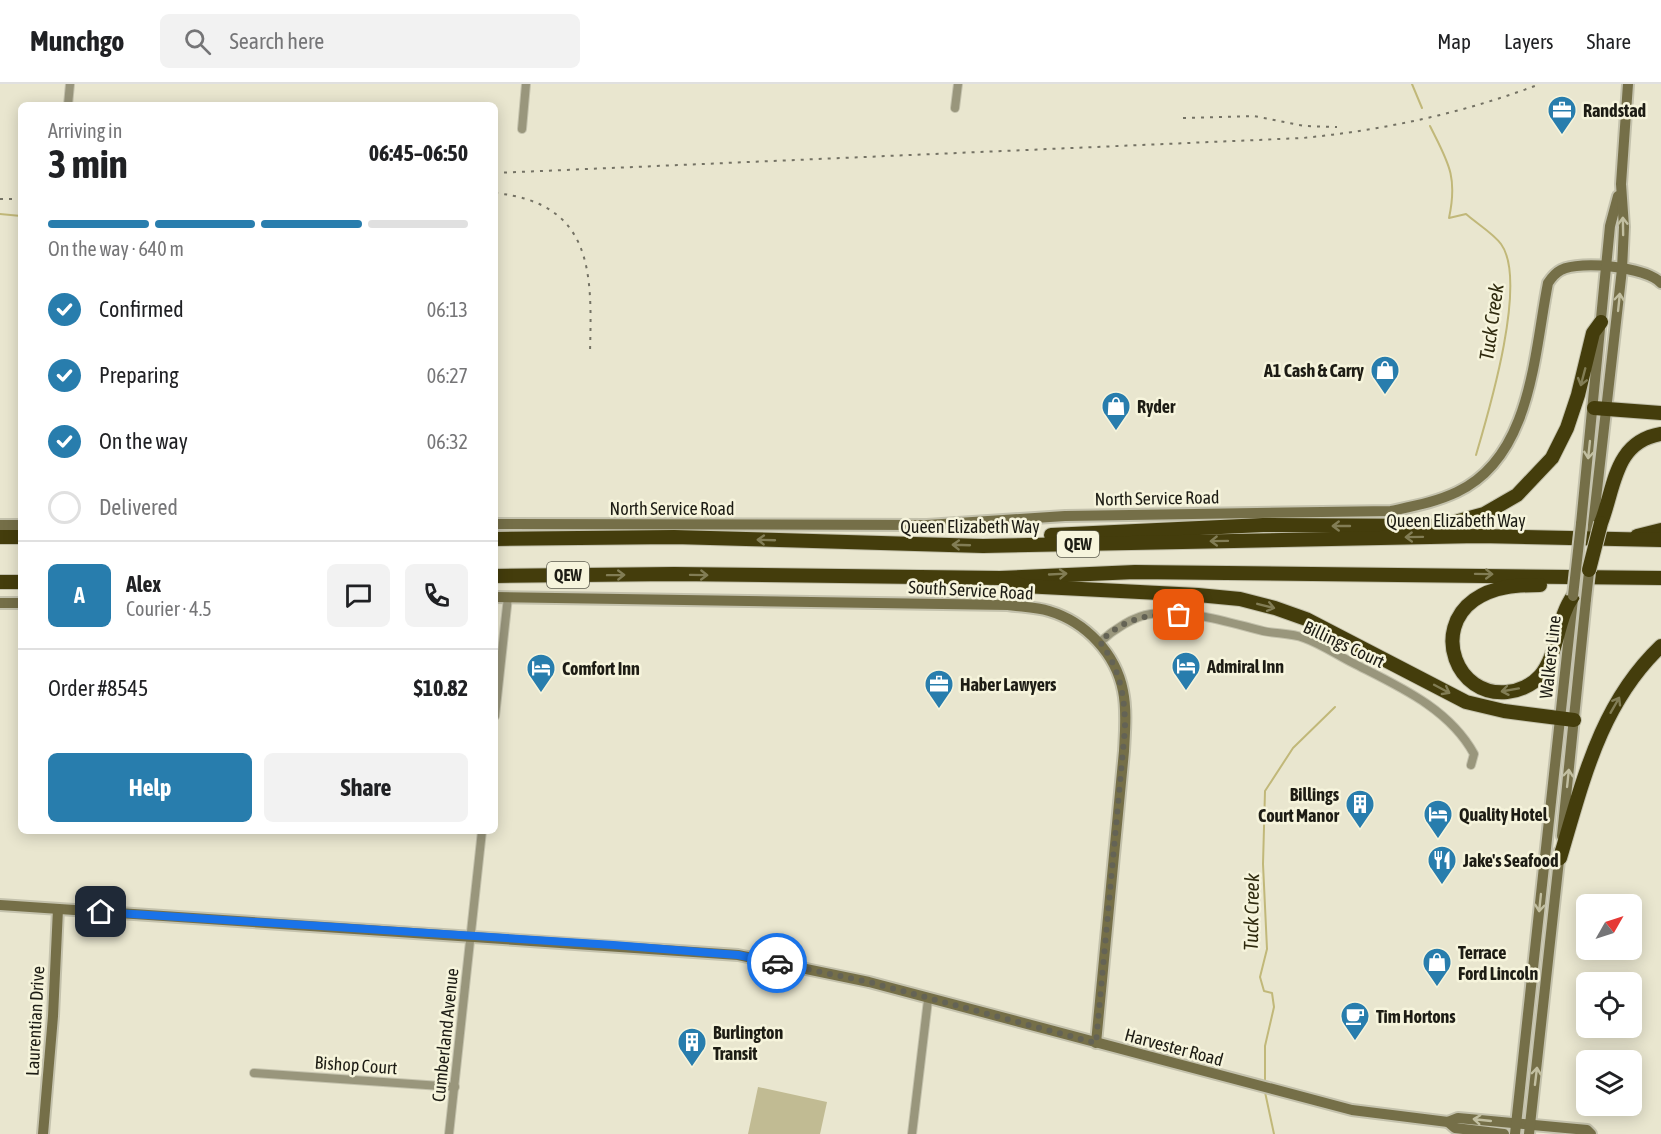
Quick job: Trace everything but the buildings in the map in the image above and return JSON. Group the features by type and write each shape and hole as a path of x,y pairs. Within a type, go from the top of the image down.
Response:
{"highway":[{"path":"983,546 1006,537 1263,525 1440,526 1484,514 1517,495 1552,458 1567,428 1593,333 1601,322"},
{"path":"1600,408 1661,413"},
{"path":"1580,597 1564,608 1552,656 1539,677 1531,683 1512,691 1502,692 1479,687 1463,676 1453,656 1452,634 1458,617 1473,601 1505,587 1561,585 1587,574 1597,528 1613,478 1627,452 1637,443 1661,435"},
{"path":"1479,536 1632,538 1661,530"},
{"name":"Queen Elizabeth Way","path":"498,539 674,537 983,546 1479,536 1661,540"},
{"path":"0,537 18,537"},
{"name":"QEW","path":"498,576 674,574 1000,578 1147,572 1587,574 1661,578"},
{"path":"1000,578 1023,586 1240,599 1275,608 1335,634 1466,702 1483,708 1567,720"},
{"path":"1560,858 1590,754 1625,688 1661,646"}],"main road":[{"name":"Walkers Line","path":"1516,1129 1567,720 1580,597 1581,524 1622,269 1624,227 1621,184 1628,84"},
{"name":"Walkers Line","path":"1597,528 1601,322 1610,226 1621,184"},
{"name":"North Service Road","path":"498,524 927,525 1065,516 1391,511 1431,502 1459,492 1479,478 1502,453 1527,393 1548,283 1563,268 1607,267 1639,271 1654,276 1661,283"},
{"path":"0,525 18,525"},
{"name":"Walkers Line","path":"1580,597 1587,574"},
{"name":"South Service Road","path":"498,597 1008,606 1048,610 1060,615 1100,642 1112,659 1124,691 1125,729 1096,1043"},
{"path":"0,603 18,603"},
{"name":"Walkers Line","path":"1530,1130 1560,858 1567,720"},
{"name":"Harvester Road","path":"0,905 738,955 869,982 1352,1110 1448,1122 1458,1118 1516,1129 1587,1130 1591,1134"},
{"name":"Laurentian Drive","path":"43,1134 52,1027 58,909"},
{"name":"Harvester Road","path":"1448,1122 1455,1128 1504,1134"}],"street":[{"path":"68,102 70,84"},
{"path":"522,129 526,84"},
{"path":"955,108 958,84"},
{"path":"498,689 508,597"},
{"name":"Billings Court","path":"1100,642 1124,625 1150,614 1221,618 1264,631 1303,637 1401,687 1433,708 1455,726 1467,741 1474,754 1471,765"},
{"name":"Cumberland Avenue","path":"450,1134 482,834"},
{"path":"912,1134 928,999"},
{"name":"Bishop Court","path":"254,1073 455,1087"}],"shaded area":[{"path":"758,1087 827,1102 820,1134 748,1134"}],"waterway":[{"name":"Tuck Creek","path":"1412,84 1422,108"},
{"name":"Tuck Creek","path":"1430,126 1450,170 1452,203 1449,218 1466,214 1498,240 1508,262 1510,286 1504,347 1476,455"},
{"path":"0,214 18,216"},
{"name":"Tuck Creek","path":"1265,1083 1265,1046 1274,1007 1272,993 1264,991 1260,977 1267,949 1263,864 1265,791 1293,748 1335,707"},
{"name":"Tuck Creek","path":"1265,1092 1274,1134"}],"railway":[{"path":"498,173 1303,138 1423,119 1482,104 1540,84"},
{"path":"1183,118 1254,116 1304,126 1337,127"},
{"path":"498,194 528,200 552,211 569,227 580,247 587,270 591,323 590,352"},
{"path":"0,199 18,199"}],"way so far":[{"path":"777,963 869,982 1096,1043 1125,729 1124,691 1112,659 1100,642 1124,625 1150,614 1179,615"}],"place":[{"name":"Randstad","path":"1562,136"},
{"name":"A1 Cash & Carry","path":"1385,396"},
{"name":"Ryder","path":"1116,432"},
{"name":"Admiral Inn","path":"1186,692"},
{"name":"Comfort Inn","path":"541,694"},
{"name":"Haber Lawyers","path":"939,710"},
{"name":"Billings Court Manor","path":"1360,830"},
{"name":"Quality Hotel","path":"1438,840"},
{"name":"Jake's Seafood","path":"1442,886"},
{"name":"Terrace Ford Lincoln","path":"1437,988"},
{"name":"Tim Hortons","path":"1355,1042"},
{"name":"Burlington Transit","path":"692,1068"}],"route":[{"path":"101,912 613,945 738,955 777,963"}]}
